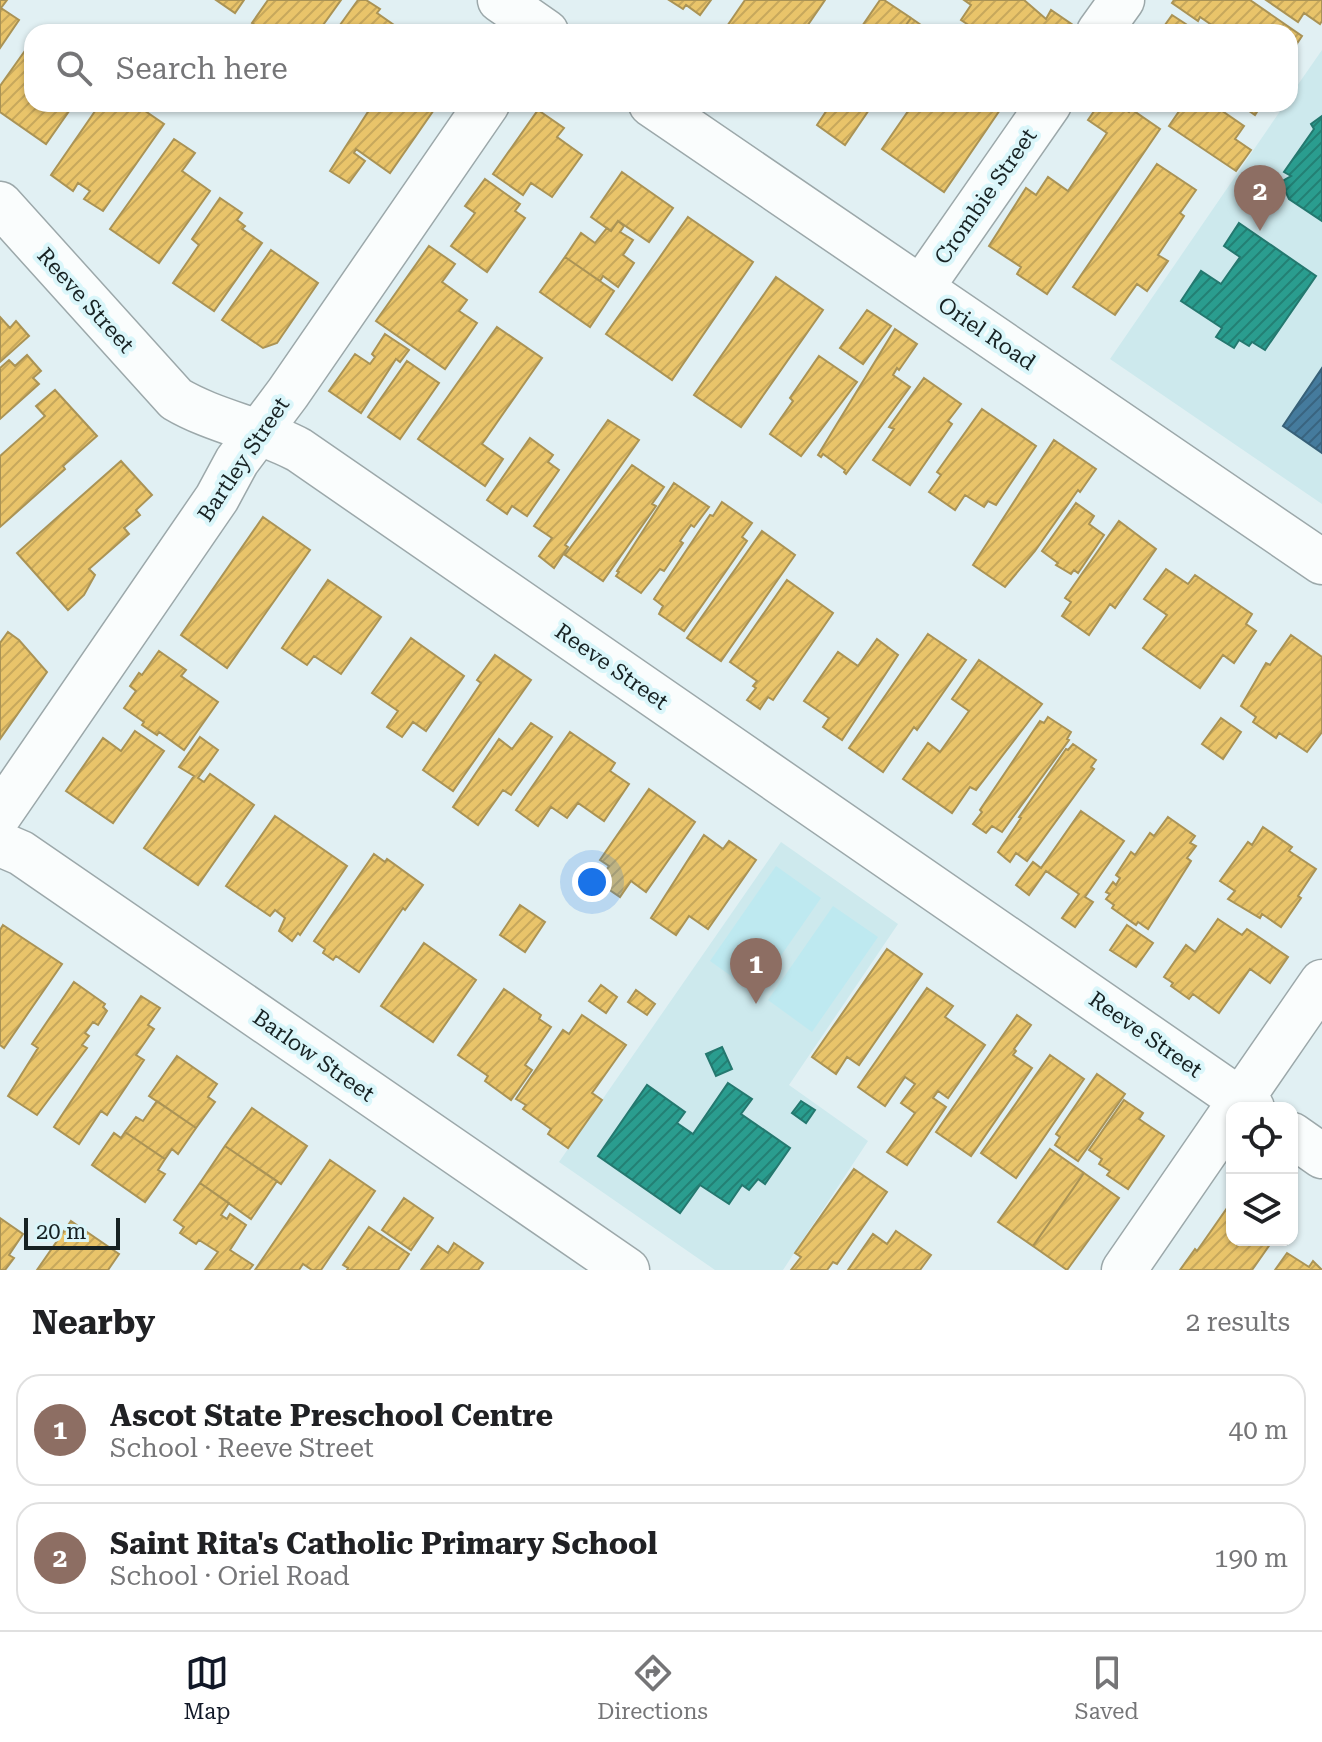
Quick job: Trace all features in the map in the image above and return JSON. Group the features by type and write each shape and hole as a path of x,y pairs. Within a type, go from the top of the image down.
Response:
{"street":[{"path":"500,0 544,23"},
{"path":"1105,24 1122,0"},
{"name":"Bartley Street","path":"0,814 217,498 237,461 481,112"},
{"name":"Oriel Road","path":"663,112 1322,562"},
{"name":"Crombie Street","path":"921,288 1043,112"},
{"name":"Reeve Street","path":"0,204 176,399 260,431 299,450 1233,1102"},
{"name":"Barlow Street","path":"0,844 21,853 627,1270"},
{"path":"1243,1102 1322,982"},
{"path":"1124,1270 1226,1127"},
{"path":"1298,1139 1322,1156"}],"shaded area":[{"path":"1322,50 1322,504 1110,359 1280,112 1298,112 1298,84"},
{"path":"781,842 898,924 789,1085 868,1141 783,1270 715,1270 559,1162"},
{"path":"776,866 821,898 755,993 710,961"},
{"path":"833,906 878,937 812,1032 768,1000"}],"building: Homes":[{"path":"0,0 7,0 1,8 19,20 0,48"},
{"path":"216,0 244,0 235,13"},
{"path":"268,0 341,0 324,24 252,23"},
{"path":"358,0 366,0 380,9 377,13 393,24 341,24"},
{"path":"669,0 711,0 700,15 686,5 683,9"},
{"path":"745,0 825,0 808,24 728,24"},
{"path":"880,0 911,18 907,24 864,24"},
{"path":"964,0 1024,0 1046,19 1051,10 1072,24 967,24 961,20 971,5"},
{"path":"1174,0 1250,0 1285,24 1210,24 1200,17 1198,21 1172,3"},
{"path":"1266,0 1322,0 1322,21 1320,24 1304,13 1298,22"},
{"path":"1172,15 1186,24 1166,24"},
{"path":"24,52 24,112 68,112 46,144 0,112 0,86"},
{"path":"94,112 147,112 164,124 103,211 84,199 90,191 78,183 73,191 51,175"},
{"path":"368,112 432,112 390,173 356,149 354,153 365,161 349,183 330,171"},
{"path":"537,112 564,128 557,137 582,155 552,197 531,183 523,195 493,174"},
{"path":"826,112 868,112 845,145 817,125"},
{"path":"907,112 999,112 944,192 882,149"},
{"path":"1094,112 1135,112 1160,129 1047,294 1017,274 1021,267 989,246 1026,188 1036,195 1048,177 1068,191 1107,133 1088,120"},
{"path":"1179,112 1224,112 1244,126 1235,139 1251,150 1236,171 1169,126"},
{"path":"174,139 195,153 182,171 210,191 159,263 110,229"},
{"path":"1157,164 1196,190 1180,213 1184,216 1158,255 1168,261 1147,291 1137,284 1115,315 1073,287"},
{"path":"622,172 673,208 649,242 618,221 611,231 591,217"},
{"path":"485,179 520,204 515,211 525,218 487,272 451,246 475,213 465,206"},
{"path":"220,198 242,213 237,220 245,226 242,229 262,243 214,311 173,283 199,245 192,239"},
{"path":"688,217 753,262 672,380 606,334"},
{"path":"618,221 624,226 620,232 633,240 623,255 634,263 618,287 603,276 600,281 565,257 581,233 595,243 607,228 611,231"},
{"path":"429,246 455,264 442,282 467,300 459,311 477,323 445,369 376,321"},
{"path":"271,250 318,283 277,343 263,348 222,320"},
{"path":"565,257 614,291 590,327 540,292"},
{"path":"776,277 823,310 741,427 694,395"},
{"path":"867,310 891,326 863,364 840,348"},
{"path":"0,317 10,328 16,321 29,336 0,362"},
{"path":"497,327 542,358 482,444 503,459 485,486 418,439"},
{"path":"895,329 917,344 893,375 910,387 846,474 823,454 821,457 818,455"},
{"path":"385,334 409,350 400,362 396,359 361,413 329,391 355,354 370,364 375,357 372,354"},
{"path":"27,355 41,371 33,378 39,384 0,419 0,368 9,360 15,366"},
{"path":"819,356 857,382 801,456 770,434"},
{"path":"407,361 439,383 400,439 368,417"},
{"path":"924,378 961,404 948,421 952,424 910,485 873,460 894,429 889,427"},
{"path":"55,390 97,436 0,527 0,456 45,416 36,406"},
{"path":"982,409 1036,446 996,505 988,501 984,507 965,495 955,510 929,492 941,475 937,472"},
{"path":"608,420 639,440 565,545 568,547 554,568 539,556 552,538 534,526"},
{"path":"530,438 553,455 548,462 559,470 527,516 512,506 507,514 487,500"},
{"path":"1054,440 1096,469 1005,587 973,565"},
{"path":"121,461 152,495 136,510 140,515 124,528 129,534 89,569 95,575 84,595 68,610 17,553"},
{"path":"632,465 664,487 652,504 656,506 603,581 565,555"},
{"path":"674,483 709,507 694,527 691,525 664,571 660,569 641,593 616,576 617,571"},
{"path":"722,502 752,523 742,537 747,541 684,631 659,614 663,606 654,599"},
{"path":"1076,503 1094,516 1089,524 1104,535 1078,573 1074,570 1071,574 1042,551"},
{"path":"263,517 310,550 227,668 181,635"},
{"path":"1119,521 1156,549 1115,608 1110,604 1089,635 1062,616 1071,602 1065,598"},
{"path":"762,531 795,555 721,661 687,638"},
{"path":"1166,569 1188,584 1195,575 1252,614 1246,624 1256,631 1234,663 1223,655 1200,688 1143,648 1167,615 1144,599"},
{"path":"328,580 381,617 341,674 314,656 307,665 282,648"},
{"path":"787,580 833,613 773,700 768,697 760,709 747,700 757,681 730,662"},
{"path":"8,632 47,672 0,739 0,643"},
{"path":"928,634 966,660 883,772 849,748"},
{"path":"1291,635 1322,657 1322,732 1307,752 1279,733 1276,738 1253,722 1256,717 1241,706 1266,663 1270,665"},
{"path":"411,638 464,676 426,731 413,722 402,737 387,727 398,711 372,693"},
{"path":"877,639 898,655 842,740 823,727 829,718 804,701 838,652 858,666"},
{"path":"159,651 186,670 181,676 218,702 184,750 159,732 157,735 142,725 144,722 124,708 136,691 130,686"},
{"path":"495,655 531,680 453,791 423,770 481,683 477,680"},
{"path":"979,660 1042,704 976,790 970,787 952,813 903,779 928,743 940,752 969,711 952,699"},
{"path":"1048,717 1071,732 1069,740 1002,832 992,826 986,833 973,824 982,812 980,810 1040,721 1044,723"},
{"path":"1221,718 1241,732 1223,759 1202,744"},
{"path":"531,723 552,737 511,795 503,790 478,825 453,807 499,739 512,749"},
{"path":"135,731 164,751 113,823 66,791 103,738 121,751"},
{"path":"570,732 615,763 610,771 629,784 604,821 578,803 567,818 551,807 538,826 516,810"},
{"path":"200,737 218,750 198,778 204,782 210,774 254,805 198,885 144,848 194,776 179,767"},
{"path":"1073,744 1096,760 1091,767 1094,769 1027,861 1016,853 1010,862 998,852 1066,749"},
{"path":"649,789 695,822 646,892 631,881 620,897 598,882 609,866 600,860"},
{"path":"1081,811 1124,841 1085,897 1093,902 1075,927 1062,918 1079,894 1046,871 1029,895 1016,885 1033,862 1041,868"},
{"path":"275,816 347,866 300,935 298,933 292,941 279,931 285,918 275,910 270,916 226,886"},
{"path":"1168,817 1195,836 1190,843 1196,846 1187,858 1191,861 1148,929 1138,922 1136,925 1112,908 1114,905 1106,899 1110,894 1106,892 1113,882 1116,885 1120,878 1116,875 1131,852 1135,855 1150,833 1154,836"},
{"path":"1263,827 1292,847 1289,851 1316,869 1281,927 1262,914 1260,918 1228,899 1235,891 1220,881 1248,842 1252,845"},
{"path":"704,835 723,849 729,841 756,860 708,929 689,916 676,935 651,918"},
{"path":"374,854 385,862 387,859 423,885 405,910 403,908 359,972 336,956 333,960 314,941"},
{"path":"520,905 545,922 525,952 500,935"},
{"path":"1218,919 1242,935 1247,929 1288,957 1270,983 1250,969 1219,1013 1193,994 1189,999 1164,977 1186,945 1195,952"},
{"path":"3,925 62,964 4,1048 0,1045 0,930"},
{"path":"1127,925 1153,943 1136,967 1110,950"},
{"path":"424,943 476,980 433,1042 381,1006"},
{"path":"887,949 922,974 859,1065 847,1057 836,1074 812,1057"},
{"path":"74,982 105,1004 103,1007 107,1011 98,1025 93,1022 85,1033 89,1036 82,1045 87,1048 37,1115 8,1096 38,1048 32,1044"},
{"path":"601,985 617,997 606,1013 589,1001"},
{"path":"927,988 953,1006 945,1017 985,1045 948,1098 938,1091 933,1098 946,1107 907,1165 887,1152 915,1113 901,1103 915,1084 905,1077 885,1106 858,1087"},
{"path":"504,989 541,1015 539,1019 551,1027 525,1065 532,1070 511,1100 485,1081 488,1076 458,1055"},
{"path":"636,990 655,1004 647,1015 628,1002"},
{"path":"141,996 160,1008 148,1025 154,1029 136,1055 144,1060 107,1115 101,1111 79,1144 54,1127"},
{"path":"582,1015 626,1045 592,1093 602,1100 568,1148 548,1134 551,1129 523,1109 526,1105 516,1099 563,1030 569,1034"},
{"path":"1017,1015 1031,1025 1013,1055 1032,1068 971,1156 936,1132"},
{"path":"1050,1055 1084,1079 1016,1178 981,1153"},
{"path":"177,1056 217,1084 208,1097 215,1102 196,1128 149,1096"},
{"path":"1097,1074 1125,1094 1078,1161 1055,1145 1060,1137 1056,1134"},
{"path":"1124,1100 1143,1113 1139,1119 1164,1136 1128,1189 1107,1175 1110,1171 1099,1164 1102,1159 1089,1150"},
{"path":"157,1101 196,1128 178,1154 172,1149 165,1159 125,1132 136,1117 143,1121"},
{"path":"252,1108 307,1146 281,1184 225,1146"},
{"path":"125,1132 165,1159 158,1170 165,1174 145,1202 92,1165 114,1133 121,1138"},
{"path":"225,1146 277,1181 251,1219 200,1183"},
{"path":"1050,1149 1084,1173 1033,1246 998,1222"},
{"path":"330,1160 375,1191 321,1270 312,1270 303,1264 299,1270 255,1270"},
{"path":"854,1169 887,1192 837,1264 833,1262 827,1270 791,1270 801,1257 795,1253"},
{"path":"1084,1173 1119,1198 1067,1270 1033,1246"},
{"path":"200,1183 229,1203 221,1215 227,1219 230,1214 246,1225 230,1250 253,1265 249,1270 205,1270 218,1252 199,1240 196,1244 180,1233 184,1227 174,1220"},
{"path":"404,1198 433,1218 411,1250 382,1230"},
{"path":"1226,1210 1226,1246 1269,1246 1252,1270 1180,1270 1195,1249 1197,1251"},
{"path":"0,1218 23,1234 9,1255 14,1258 5,1270 0,1270"},
{"path":"71,1221 119,1254 108,1270 37,1270"},
{"path":"369,1227 409,1254 398,1270 347,1270 343,1265"},
{"path":"896,1231 931,1255 920,1270 848,1270 873,1234 887,1244"},
{"path":"454,1243 483,1263 478,1270 421,1270 438,1246 448,1253"},
{"path":"1287,1253 1309,1267 1313,1261 1322,1270 1275,1270"}],"building: Schools":[{"path":"1322,116 1322,221 1289,199 1281,182 1291,176 1284,172 1314,129 1311,124"},
{"path":"1239,223 1316,276 1265,350 1252,342 1249,346 1239,340 1234,348 1216,337 1222,328 1181,301 1201,271 1221,284 1240,257 1224,246"},
{"path":"722,1047 732,1069 716,1076 706,1054"},
{"path":"728,1083 752,1099 741,1114 790,1148 765,1184 758,1179 749,1190 742,1185 729,1204 700,1185 680,1213 598,1156 647,1085 685,1112 677,1123 693,1134"},
{"path":"801,1101 815,1110 806,1123 792,1113"}],"building: Public":[{"path":"1322,368 1322,453 1283,426"}],"place":[{"name":"Saint Rita's Catholic Primary School","path":"1260,231"},
{"name":"Ascot State Preschool Centre","path":"756,1004"}]}
